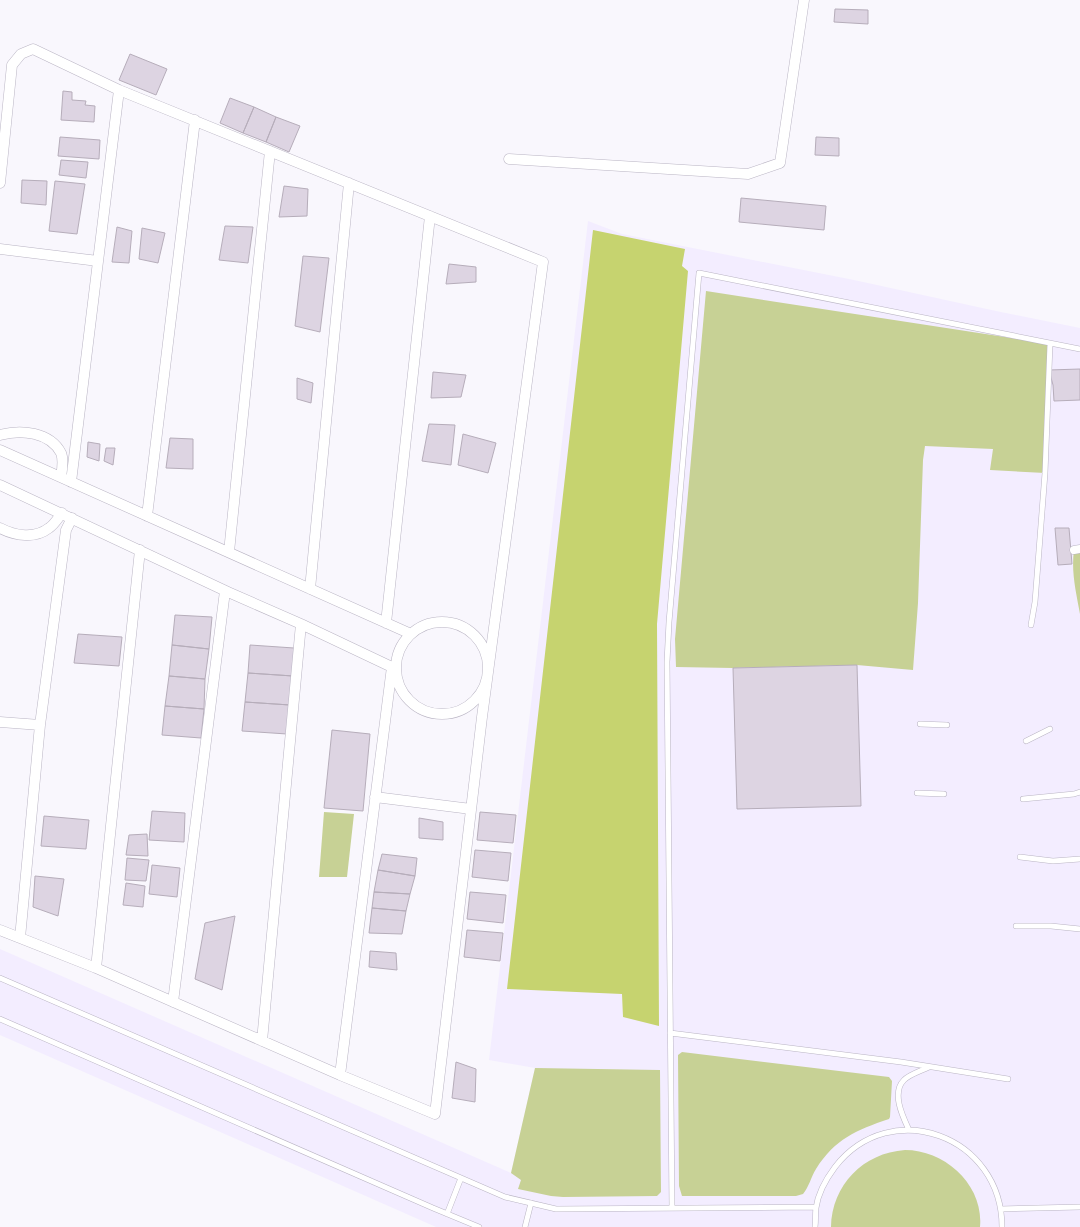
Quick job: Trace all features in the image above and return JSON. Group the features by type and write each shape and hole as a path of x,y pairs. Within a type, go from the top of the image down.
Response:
{"street":[{"path":"509,159 748,174 780,163 804,0"},
{"path":"0,183 12,65 21,54 33,49 119,90 544,262 487,679 435,1114 340,1075 96,968 0,930"},
{"path":"66,479 98,260 119,90"},
{"path":"147,516 195,120"},
{"path":"229,552 270,151"},
{"path":"310,589 349,183"},
{"path":"386,623 430,216"},
{"path":"0,249 98,260"},
{"path":"0,435 24,433 42,436 52,442 62,455 66,479"},
{"path":"0,450 411,634"},
{"path":"0,485 224,591 302,624 394,668 398,683 405,696 416,706 430,712 444,714 459,711 472,704 481,693 487,679 488,664 485,650 477,638 466,628 452,623 437,622 423,626 411,634 402,644 397,656 394,668 375,797 340,1075"},
{"path":"0,528 11,534 34,536 49,528 62,513"},
{"path":"20,938 40,725 66,530 72,518"},
{"path":"96,968 140,550"},
{"path":"173,1002 224,591"},
{"path":"262,1041 302,624"},
{"path":"0,722 40,725"},
{"path":"375,797 471,808"}],"lane":[{"path":"672,1208 667,662 699,273 1080,350"},
{"path":"1030,625 1035,602 1045,474 1050,344"},
{"path":"920,724 947,724"},
{"path":"1026,741 1050,729"},
{"path":"917,792 944,794"},
{"path":"1023,798 1080,792"},
{"path":"1020,857 1054,860 1080,859"},
{"path":"1016,926 1051,926 1080,929"},
{"path":"0,978 505,1197 556,1209 816,1207"},
{"path":"0,1019 479,1227"},
{"path":"670,1033 1008,1079"},
{"path":"909,1130 900,1108 900,1089 905,1079 929,1067"},
{"path":"815,1227 816,1207 828,1177 848,1153 874,1137 909,1130 945,1137 968,1151 987,1172 998,1196 1002,1227"},
{"path":"447,1214 461,1178"},
{"path":"525,1227 531,1203"},
{"path":"1001,1209 1080,1207"}],"shaded area":[{"path":"588,221 622,234 854,280 1080,328 1080,1227 436,1227 0,1035 0,949 511,1173 535,1068 489,1060"}],"green space":[{"path":"593,230 685,249 682,266 688,271 657,624 659,1026 623,1017 622,994 507,989"},
{"path":"706,291 1050,344 1045,473 990,470 993,449 925,446 913,670 857,665 733,668 676,667 675,639"},
{"path":"1080,549 1080,614 1073,566 1074,550"},
{"path":"324,812 354,814 347,877 319,877"},
{"path":"682,1052 889,1077 892,1081 890,1117 847,1137 831,1150 816,1169 803,1194 796,1196 682,1196 679,1186 678,1055"},
{"path":"535,1068 660,1070 661,1192 657,1196 563,1197 518,1189 521,1180 511,1173"},
{"path":"905,1150 934,1156 947,1163 959,1173 969,1184 976,1197 980,1212 980,1227 831,1227 837,1198 853,1174 876,1157 890,1152"}],"building":[{"path":"835,9 868,10 868,24 834,22"},
{"path":"130,54 167,69 156,95 119,80"},
{"path":"63,91 72,92 72,100 86,101 85,105 95,106 94,122 61,120"},
{"path":"230,98 254,107 243,133 220,123"},
{"path":"254,107 276,117 266,142 243,133"},
{"path":"276,117 300,126 289,152 266,142"},
{"path":"60,137 100,140 99,159 58,156"},
{"path":"816,137 839,138 839,156 815,155"},
{"path":"61,160 88,162 86,178 59,175"},
{"path":"22,180 47,181 46,205 21,203"},
{"path":"55,181 85,184 77,234 49,231"},
{"path":"284,186 308,189 307,216 279,217"},
{"path":"741,198 826,206 824,230 739,222"},
{"path":"225,226 253,227 248,263 219,260"},
{"path":"117,227 132,231 129,263 112,262"},
{"path":"142,228 165,233 158,263 139,259"},
{"path":"303,256 329,258 320,332 295,326"},
{"path":"449,264 476,267 476,282 446,284"},
{"path":"1080,369 1080,400 1054,401 1053,385 1049,370"},
{"path":"433,372 466,375 461,397 431,398"},
{"path":"297,378 313,383 311,403 297,399"},
{"path":"429,424 455,425 451,465 422,461"},
{"path":"463,434 496,443 488,473 458,465"},
{"path":"170,438 193,439 193,469 166,468"},
{"path":"88,442 100,444 99,461 87,457"},
{"path":"106,448 115,448 113,465 104,461"},
{"path":"1055,528 1069,528 1072,564 1058,565"},
{"path":"175,615 212,617 209,649 172,645"},
{"path":"78,634 122,637 119,666 74,663"},
{"path":"172,645 209,649 205,679 169,676"},
{"path":"250,645 294,648 293,676 248,673"},
{"path":"857,665 861,806 737,809 733,668"},
{"path":"248,673 293,676 290,705 245,702"},
{"path":"169,676 205,679 204,709 165,706"},
{"path":"245,702 290,705 287,734 242,731"},
{"path":"165,706 204,709 201,738 162,735"},
{"path":"332,730 370,734 363,811 324,808"},
{"path":"152,811 185,813 184,842 149,840"},
{"path":"480,812 516,815 513,843 477,840"},
{"path":"44,816 89,820 86,849 41,846"},
{"path":"419,818 443,822 443,840 419,838"},
{"path":"147,834 148,856 126,855 129,835"},
{"path":"475,850 511,853 508,881 472,877"},
{"path":"382,854 417,858 415,876 378,870"},
{"path":"127,858 149,860 146,881 125,880"},
{"path":"152,865 180,868 177,897 149,894"},
{"path":"378,870 415,876 410,894 374,892"},
{"path":"35,876 64,879 58,916 33,907"},
{"path":"126,883 145,886 143,907 123,905"},
{"path":"374,892 410,894 406,911 372,908"},
{"path":"470,892 506,895 503,923 467,919"},
{"path":"372,908 406,911 402,934 369,933"},
{"path":"235,916 222,990 195,979 205,923"},
{"path":"467,930 503,933 500,961 464,957"},
{"path":"370,951 396,953 397,970 369,967"},
{"path":"456,1062 476,1069 475,1102 452,1098"}]}
